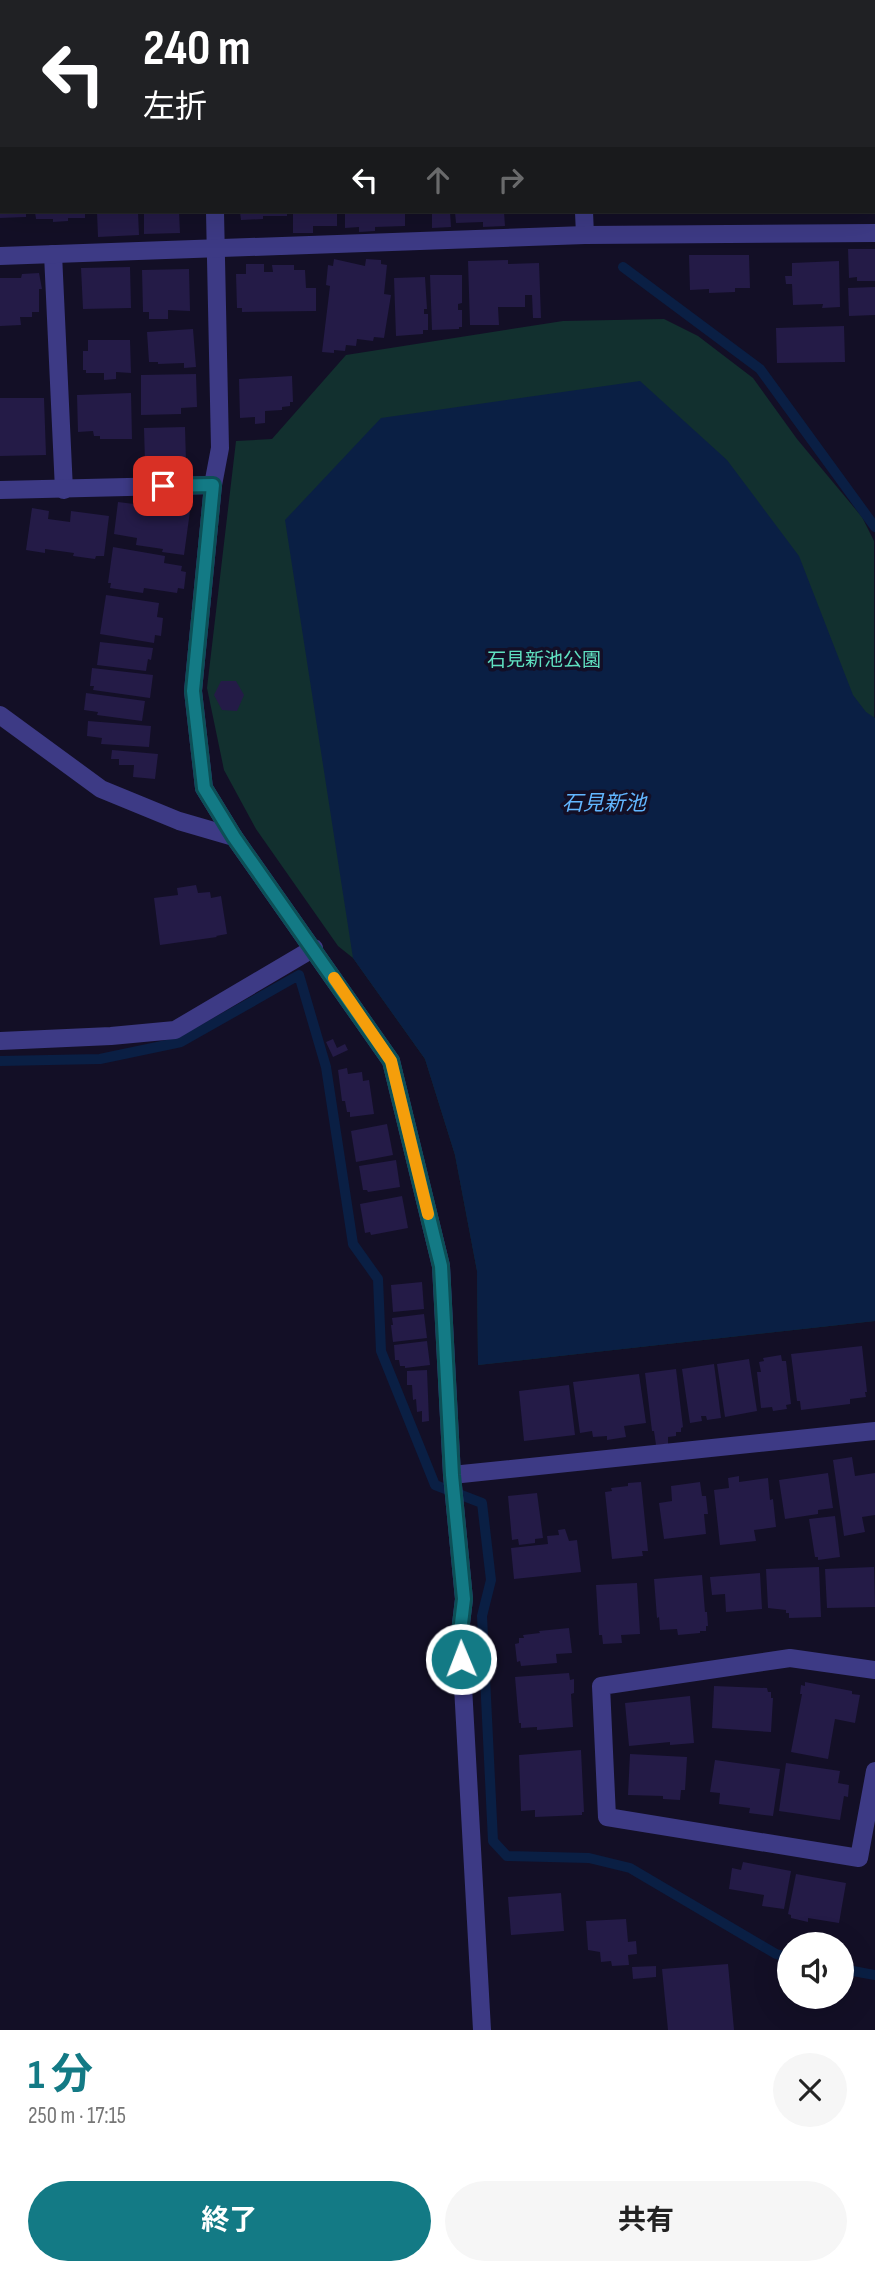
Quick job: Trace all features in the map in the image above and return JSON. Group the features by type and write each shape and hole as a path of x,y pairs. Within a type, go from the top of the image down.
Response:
{"street":[{"path":"215,214 220,448 213,485 193,691 204,788 234,837 391,1061 441,1266 452,1475 464,1599 460,1632 482,2030"},
{"path":"584,214 585,235"},
{"path":"0,256 585,235 875,233"},
{"path":"53,254 64,490"},
{"path":"0,490 213,485"},
{"path":"0,715 101,789 179,821 234,837"},
{"path":"0,1041 175,1030 314,948"},
{"path":"452,1475 875,1431"},
{"path":"875,1670 790,1658 601,1686 607,1817 859,1858 875,1771"}],"green space":[{"name":"石見新池","path":"664,319 698,336 753,378 797,439 862,517 874,541 875,1321 478,1365 477,1271 455,1155 425,1059 353,958 338,946 256,829 224,770 207,688 236,441 272,439 346,355 563,321"}],"water":[{"name":"石見新池","path":"640,381 727,460 799,556 853,695 866,712 875,718 875,1321 478,1365 477,1271 455,1155 425,1059 353,958 285,520 381,418"}],"building":[{"path":"0,214 26,214 26,217 0,218"},
{"path":"35,214 85,214 85,218 68,218 68,221 36,219"},
{"path":"97,214 138,214 139,235 98,237"},
{"path":"144,214 179,214 180,233 144,234"},
{"path":"240,214 287,214 287,216 241,220"},
{"path":"293,214 337,214 337,226 313,226 313,233 293,233"},
{"path":"345,214 405,214 405,226 375,227 375,231 359,232 359,227 345,228"},
{"path":"432,214 450,214 451,227 432,228"},
{"path":"455,214 504,214 505,226 483,227 483,222 456,223"},
{"path":"848,249 875,249 875,281 849,278"},
{"path":"689,255 749,255 750,288 735,288 735,292 709,293 709,289 690,290"},
{"path":"334,259 365,266 366,259 381,260 381,264 387,265 384,294 391,295 384,338 374,337 373,341 357,339 356,346 346,345 345,351 334,350 334,353 322,352 330,286 326,285 328,265 333,266"},
{"path":"508,260 508,264 539,263 541,318 533,318 532,295 525,295 525,307 498,307 499,325 470,325 468,261"},
{"path":"839,261 840,307 822,308 823,304 793,305 792,284 786,284 785,276 792,276 792,263"},
{"path":"246,264 264,264 264,272 273,272 272,265 294,265 294,270 305,270 306,288 316,288 316,311 242,312 242,308 237,308 236,274 246,274"},
{"path":"130,267 131,308 83,309 81,268"},
{"path":"189,269 190,311 168,310 168,319 149,319 149,312 143,312 142,270"},
{"path":"39,273 42,289 39,289 39,312 32,312 32,317 20,317 21,325 0,326 0,278 21,278 22,274"},
{"path":"430,275 462,275 462,303 458,304 458,310 462,310 462,327 459,329 432,330"},
{"path":"425,277 427,309 424,309 424,314 428,314 428,330 423,330 423,334 396,336 394,278"},
{"path":"875,287 875,315 849,316 848,288"},
{"path":"844,326 845,362 777,363 776,328"},
{"path":"193,329 196,367 184,368 184,363 149,362 147,332"},
{"path":"88,340 130,340 131,373 116,372 116,379 104,380 104,373 86,373 86,370 83,370 83,351 88,351"},
{"path":"196,374 197,407 181,408 181,414 141,415 141,375"},
{"path":"292,376 293,402 290,402 290,406 282,407 282,410 265,411 265,423 255,424 255,417 240,418 239,379"},
{"path":"131,393 132,439 100,439 100,436 94,436 93,431 78,432 77,395"},
{"path":"0,398 44,398 46,455 0,456"},
{"path":"185,427 186,462 145,463 144,428"},
{"path":"118,502 190,511 184,555 136,545 137,538 114,534"},
{"path":"32,508 49,511 48,519 70,522 71,511 109,516 104,556 96,556 95,559 45,549 45,553 26,550"},
{"path":"113,547 165,556 164,563 182,566 181,571 186,572 184,589 178,588 177,593 144,588 143,593 110,588 111,583 108,583"},
{"path":"106,595 159,603 157,617 163,618 161,636 155,635 154,643 100,634"},
{"path":"100,642 153,648 146,671 97,665"},
{"path":"92,668 153,675 150,698 93,690 94,686 90,686"},
{"path":"221,681 236,681 244,695 237,711 222,710 214,695"},
{"path":"86,693 145,701 142,721 97,715 98,712 84,710"},
{"path":"88,721 151,726 149,747 101,744 102,738 87,736"},
{"path":"112,750 158,754 155,779 133,777 134,765 119,765 119,759 111,759"},
{"path":"196,885 198,893 210,892 211,898 221,896 227,934 160,945 154,898 178,895 177,888"},
{"path":"333,1039 337,1048 345,1044 348,1050 333,1057 326,1042"},
{"path":"347,1068 348,1074 362,1072 363,1081 369,1080 374,1114 350,1117 350,1112 347,1112 345,1101 342,1101 338,1070"},
{"path":"387,1124 393,1155 356,1162 351,1131"},
{"path":"396,1160 400,1187 368,1192 363,1190 359,1166"},
{"path":"402,1196 408,1228 371,1235 370,1232 365,1233 360,1204"},
{"path":"422,1282 424,1309 393,1312 391,1285"},
{"path":"424,1314 427,1338 393,1342 392,1318"},
{"path":"427,1341 430,1365 405,1368 400,1366 399,1360 395,1360 394,1345"},
{"path":"862,1346 866,1397 850,1399 850,1404 801,1410 800,1401 797,1401 791,1354"},
{"path":"781,1355 782,1361 786,1361 791,1404 786,1405 787,1409 773,1411 772,1407 761,1408 757,1372 761,1372 759,1362 764,1361 763,1358"},
{"path":"749,1359 757,1411 725,1417 717,1364"},
{"path":"714,1364 721,1418 707,1420 706,1416 701,1416 702,1421 690,1423 682,1369"},
{"path":"676,1369 683,1427 681,1432 676,1432 676,1436 668,1437 668,1444 656,1445 645,1373"},
{"path":"427,1370 429,1421 422,1422 422,1411 417,1412 416,1399 413,1400 412,1385 407,1385 407,1371"},
{"path":"639,1374 646,1423 624,1426 626,1437 607,1440 607,1436 593,1437 592,1431 580,1433 573,1382"},
{"path":"569,1385 575,1435 524,1441 519,1391"},
{"path":"852,1457 855,1476 875,1473 875,1515 862,1517 865,1532 844,1536 833,1460"},
{"path":"828,1473 833,1508 818,1510 818,1514 785,1519 779,1480"},
{"path":"739,1476 739,1482 768,1478 776,1527 754,1530 756,1541 720,1545 714,1490 729,1488 728,1478"},
{"path":"641,1482 648,1551 642,1551 643,1556 612,1559 605,1492 612,1491 611,1488 628,1486 628,1483"},
{"path":"700,1482 702,1496 706,1496 706,1534 664,1539 659,1503 672,1501 671,1486"},
{"path":"537,1493 543,1538 535,1539 535,1543 519,1545 518,1539 512,1540 508,1496"},
{"path":"835,1516 840,1557 818,1560 818,1557 815,1557 809,1519"},
{"path":"565,1529 569,1541 577,1540 581,1572 514,1579 511,1548 548,1544 547,1536 559,1535 558,1530"},
{"path":"819,1567 821,1617 789,1618 786,1610 768,1608 766,1569"},
{"path":"874,1567 875,1607 827,1608 825,1569"},
{"path":"760,1573 762,1609 726,1612 725,1594 712,1595 710,1577"},
{"path":"702,1575 708,1626 706,1631 678,1635 677,1629 660,1630 654,1579"},
{"path":"637,1583 640,1634 621,1635 622,1643 603,1644 602,1635 599,1635 596,1585"},
{"path":"569,1628 572,1653 556,1654 557,1663 521,1666 520,1661 517,1662 515,1644 519,1643 519,1638 524,1638 523,1635"},
{"path":"569,1673 570,1680 574,1679 574,1693 571,1694 573,1727 537,1730 537,1727 521,1728 515,1677"},
{"path":"805,1682 860,1695 855,1723 835,1719 828,1759 791,1752 802,1694 801,1685 805,1686"},
{"path":"714,1686 767,1688 773,1698 771,1732 712,1728"},
{"path":"690,1696 694,1743 670,1745 670,1742 629,1746 625,1703"},
{"path":"581,1750 582,1815 535,1817 535,1810 521,1811 519,1755"},
{"path":"630,1754 687,1757 685,1790 681,1790 680,1800 663,1799 663,1796 628,1795"},
{"path":"715,1760 780,1769 773,1816 749,1813 750,1808 719,1804 720,1793 710,1792"},
{"path":"786,1763 840,1771 838,1783 849,1785 848,1797 844,1796 840,1820 779,1811"},
{"path":"743,1862 791,1871 784,1909 762,1906 764,1895 729,1889 732,1868 741,1870"},
{"path":"796,1874 846,1883 839,1923 808,1918 808,1922 791,1918 788,1914"},
{"path":"561,1893 564,1931 511,1935 508,1897"},
{"path":"626,1919 628,1942 636,1941 637,1954 628,1955 629,1965 612,1966 611,1961 601,1962 600,1952 588,1950 586,1921"},
{"path":"728,1964 734,2030 668,2030 662,1969"},
{"path":"656,1966 656,1977 633,1979 632,1967"}],"waterway":[{"path":"623,267 760,369 875,527"},
{"path":"0,1061 100,1059 181,1042 299,975 326,1067 353,1244 378,1279 381,1351 435,1485 482,1503 491,1580 482,1616 493,1841 507,1856 589,1858 630,1868 777,1954"},
{"path":"854,1971 875,1975"}],"slow traffic":[{"path":"334,978 391,1061 428,1214"}],"route":[{"path":"163,486 213,485 193,691 204,788 234,837 391,1061 441,1266 452,1475 464,1599 460,1632 461,1659"}],"park label":[{"name":"石見新池公園","path":"544,659"}]}
